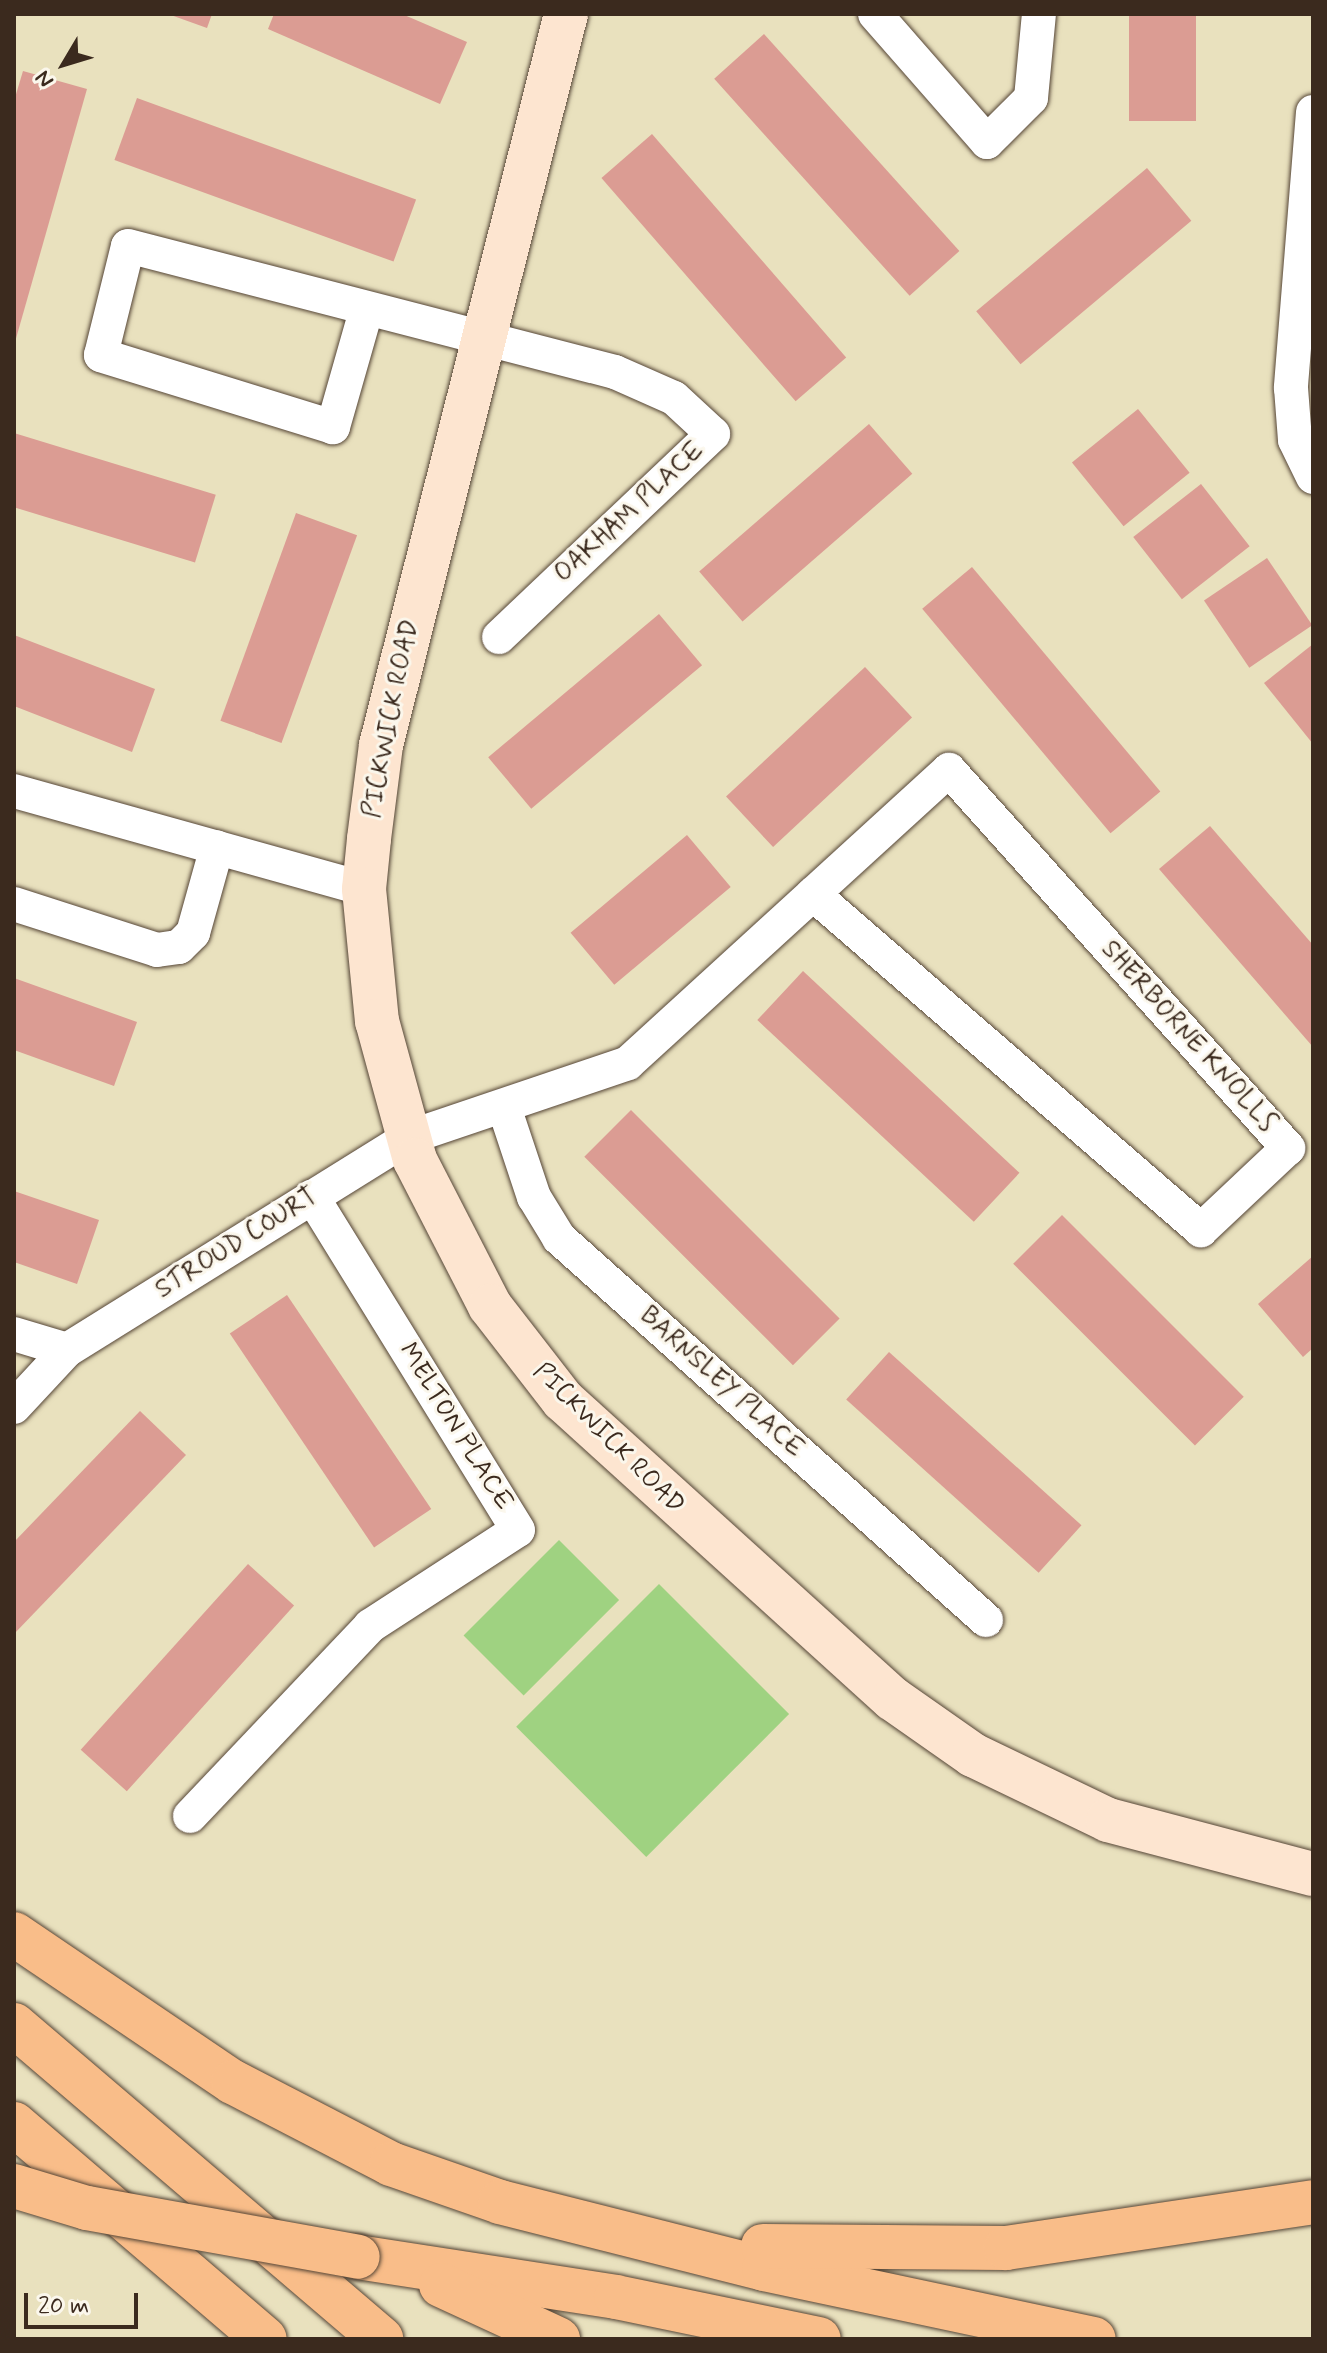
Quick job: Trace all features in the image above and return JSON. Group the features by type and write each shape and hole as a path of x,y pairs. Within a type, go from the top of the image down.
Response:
{"highway":[{"path":"14,1934 148,2028 316,2128 449,2185 629,2234 1094,2339"},
{"path":"14,2025 381,2339"},
{"path":"14,2124 265,2339"},
{"path":"14,2186 87,2208 358,2257 524,2300 819,2339"},
{"path":"629,2234 832,2250 977,2249 1313,2202"},
{"path":"524,2300 558,2339"}],"street":[{"name":"PICKWICK ROAD","path":"566,14 479,342 381,745 364,889 377,1021 407,1138 436,1210 490,1306 563,1400 893,1699 973,1755 1108,1820 1313,1874"},
{"path":"875,14 987,142 1031,98 1039,14"},
{"path":"1313,112 1291,388 1295,440 1313,477"},
{"path":"366,311 333,427 101,355 128,246 366,311 479,342"},
{"name":"OAKHAM PLACE","path":"479,342 615,372 674,398 713,434 499,637"},
{"name":"SHERBORNE KNOLLS","path":"407,1138 505,1110 628,1063 813,894 949,770 1288,1148 1201,1230 813,894"},
{"path":"14,791 364,889"},
{"path":"14,904 157,950 179,947 193,933 217,847"},
{"name":"BARNSLEY PLACE","path":"505,1110 534,1197 559,1238 986,1620"},
{"name":"STROUD COURT","path":"14,1407 67,1350 407,1138"},
{"name":"MELTON PLACE","path":"190,1816 370,1626 518,1530 312,1196"},
{"path":"14,1334 67,1350"}],"green space":[{"path":"559,1540 619,1600 524,1696 464,1635"},
{"path":"659,1584 789,1714 646,1857 516,1727"}],"building":[{"path":"168,14 212,14 207,28"},
{"path":"274,14 402,14 467,42 440,104 268,29"},
{"path":"1129,14 1196,14 1196,121 1129,121"},
{"path":"764,34 959,251 910,296 714,79"},
{"path":"23,71 87,89 15,342 14,101"},
{"path":"137,98 416,200 394,262 114,160"},
{"path":"652,134 846,357 796,401 601,178"},
{"path":"1147,168 1191,221 1021,364 976,311"},
{"path":"1138,409 1190,473 1124,526 1072,462"},
{"path":"869,424 912,474 742,621 699,572"},
{"path":"14,433 216,495 195,563 14,507"},
{"path":"1201,484 1250,546 1182,599 1133,537"},
{"path":"296,513 357,535 281,743 220,721"},
{"path":"1267,558 1312,625 1249,668 1204,600"},
{"path":"972,567 1160,791 1111,833 922,609"},
{"path":"659,614 702,665 531,809 488,757"},
{"path":"14,635 155,689 132,752 14,706"},
{"path":"1313,644 1313,744 1264,683"},
{"path":"865,667 912,717 773,847 726,797"},
{"path":"1210,826 1313,945 1313,1047 1159,869"},
{"path":"687,835 731,887 614,985 571,933"},
{"path":"803,971 1019,1173 974,1222 757,1020"},
{"path":"14,978 137,1022 114,1086 14,1050"},
{"path":"631,1110 840,1319 793,1365 584,1157"},
{"path":"14,1191 99,1220 77,1284 14,1262"},
{"path":"1062,1215 1244,1397 1195,1446 1013,1264"},
{"path":"1313,1256 1313,1348 1303,1357 1258,1304"},
{"path":"287,1295 431,1509 374,1547 230,1334"},
{"path":"889,1352 1081,1525 1039,1573 846,1400"},
{"path":"140,1411 186,1455 14,1634 14,1542"},
{"path":"248,1564 294,1605 127,1791 81,1750"}]}
